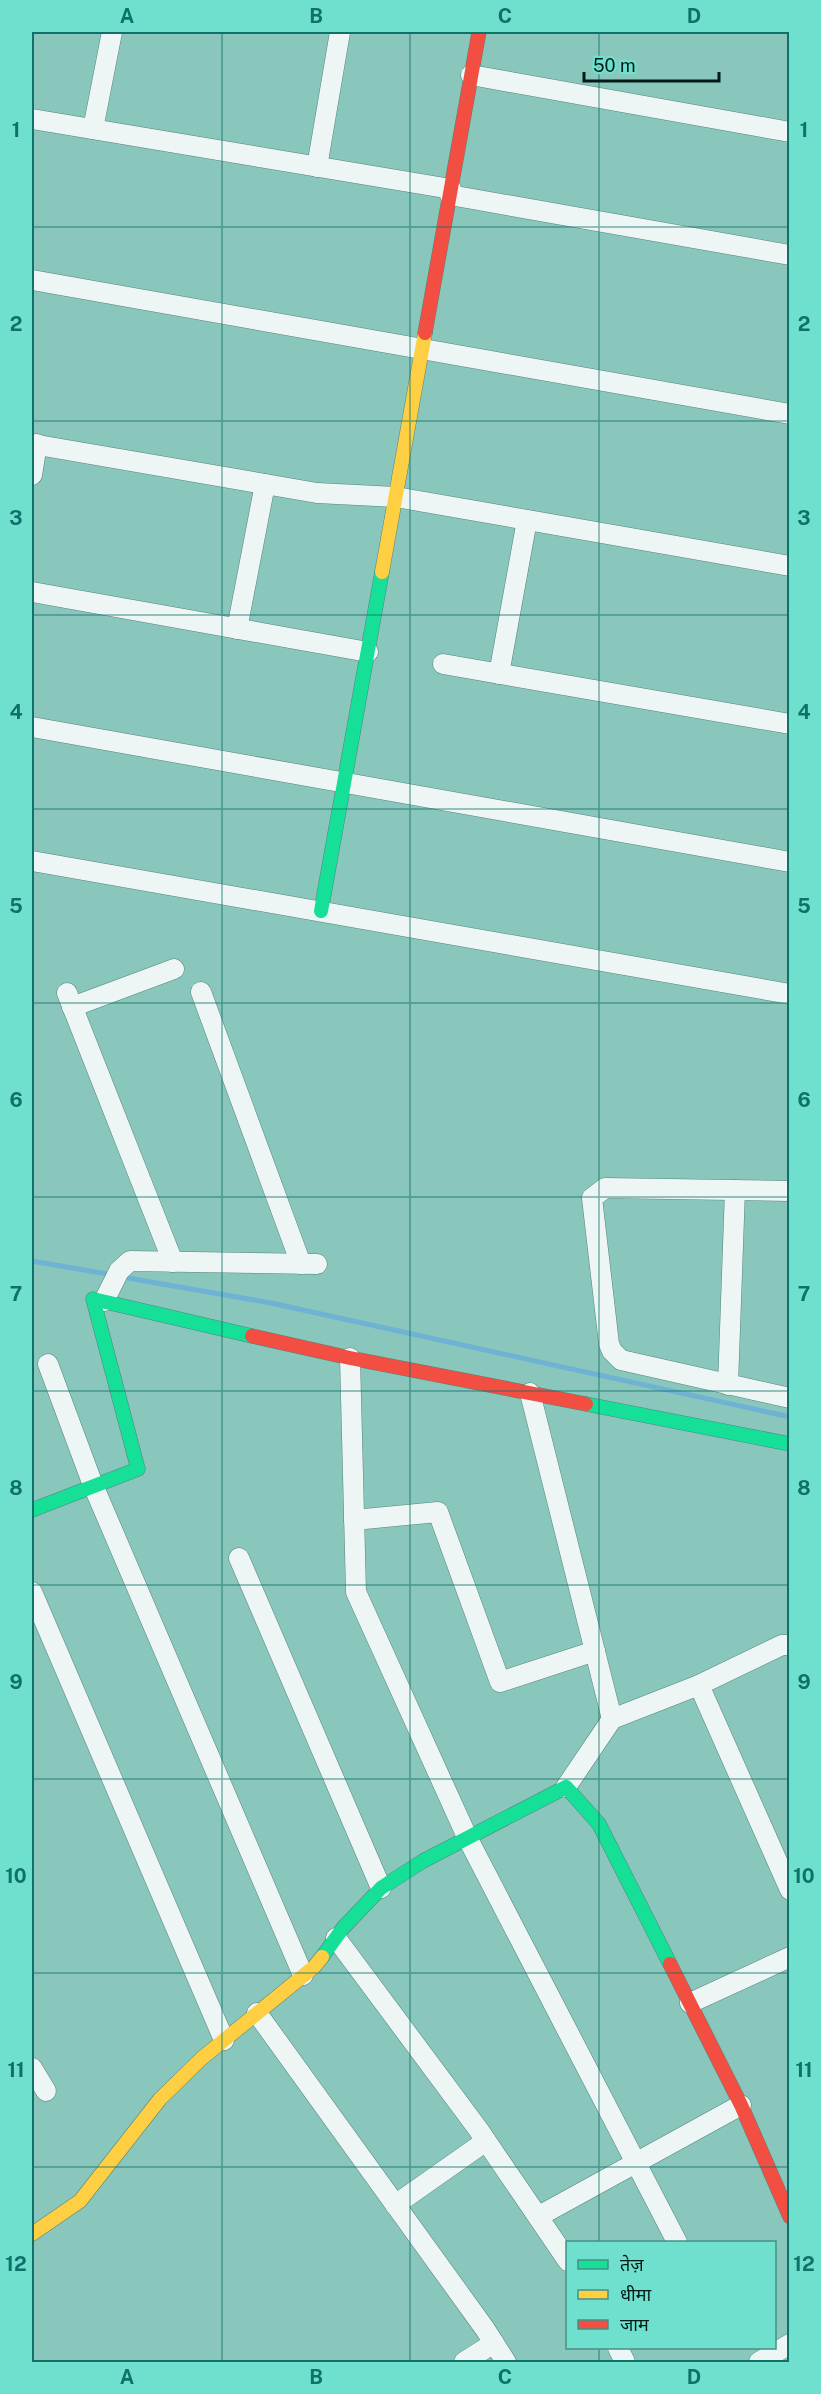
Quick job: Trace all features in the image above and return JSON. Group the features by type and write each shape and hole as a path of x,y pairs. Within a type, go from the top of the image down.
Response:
{"street":[{"path":"93,129 112,32"},
{"path":"316,167 340,32"},
{"path":"321,911 479,32"},
{"path":"471,75 789,132"},
{"path":"32,119 316,167 789,255"},
{"path":"32,280 789,414"},
{"path":"32,475 34,444 317,493 396,497 789,566"},
{"path":"237,629 265,484"},
{"path":"499,674 528,520"},
{"path":"32,592 368,652"},
{"path":"443,664 789,724"},
{"path":"32,727 789,862"},
{"path":"32,861 789,994"},
{"path":"174,969 70,1000 174,1262"},
{"path":"104,1301 119,1271 130,1261 309,1264 201,992"},
{"path":"789,1191 605,1188 592,1198 609,1344 612,1351 621,1360 789,1398"},
{"path":"728,1385 735,1190"},
{"path":"32,1510 138,1469 93,1299 350,1358 789,1444"},
{"path":"350,1358 356,1592 468,1839 676,2241"},
{"path":"48,1364 93,1485 303,1975"},
{"path":"530,1393 612,1719"},
{"path":"354,1520 438,1512 500,1682 594,1651"},
{"path":"239,1558 381,1888"},
{"path":"32,1592 224,2040"},
{"path":"32,2234 80,2201 159,2099 202,2058 314,1966 381,1888 423,1861 566,1787 612,1719 699,1685 782,1645 789,1645"},
{"path":"699,1685 789,1890"},
{"path":"566,1787 599,1824 741,2105 789,2217"},
{"path":"336,1938 486,2141 539,2216 566,2259"},
{"path":"690,2003 789,1957"},
{"path":"257,2013 506,2362"},
{"path":"32,2068 46,2091"},
{"path":"539,2216 741,2105"},
{"path":"395,2205 486,2141"},
{"path":"464,2362 494,2343"},
{"path":"759,2362 789,2344"}],"waterway":[{"path":"32,1261 113,1275"},
{"path":"122,1277 271,1303 790,1417"}],"traffic: fast":[{"path":"321,911 382,572"},
{"path":"32,1510 138,1469 93,1299 252,1336"},
{"path":"586,1404 790,1444"},
{"path":"322,1957 343,1928 381,1888 423,1861 566,1787 599,1824 670,1964"}],"traffic: slow":[{"path":"382,572 425,333"},
{"path":"32,2234 80,2201 160,2099 202,2058 314,1967 322,1957"}],"traffic: jam":[{"path":"425,333 479,32"},
{"path":"252,1336 350,1358 586,1404"},
{"path":"670,1964 741,2105 790,2217"}]}
